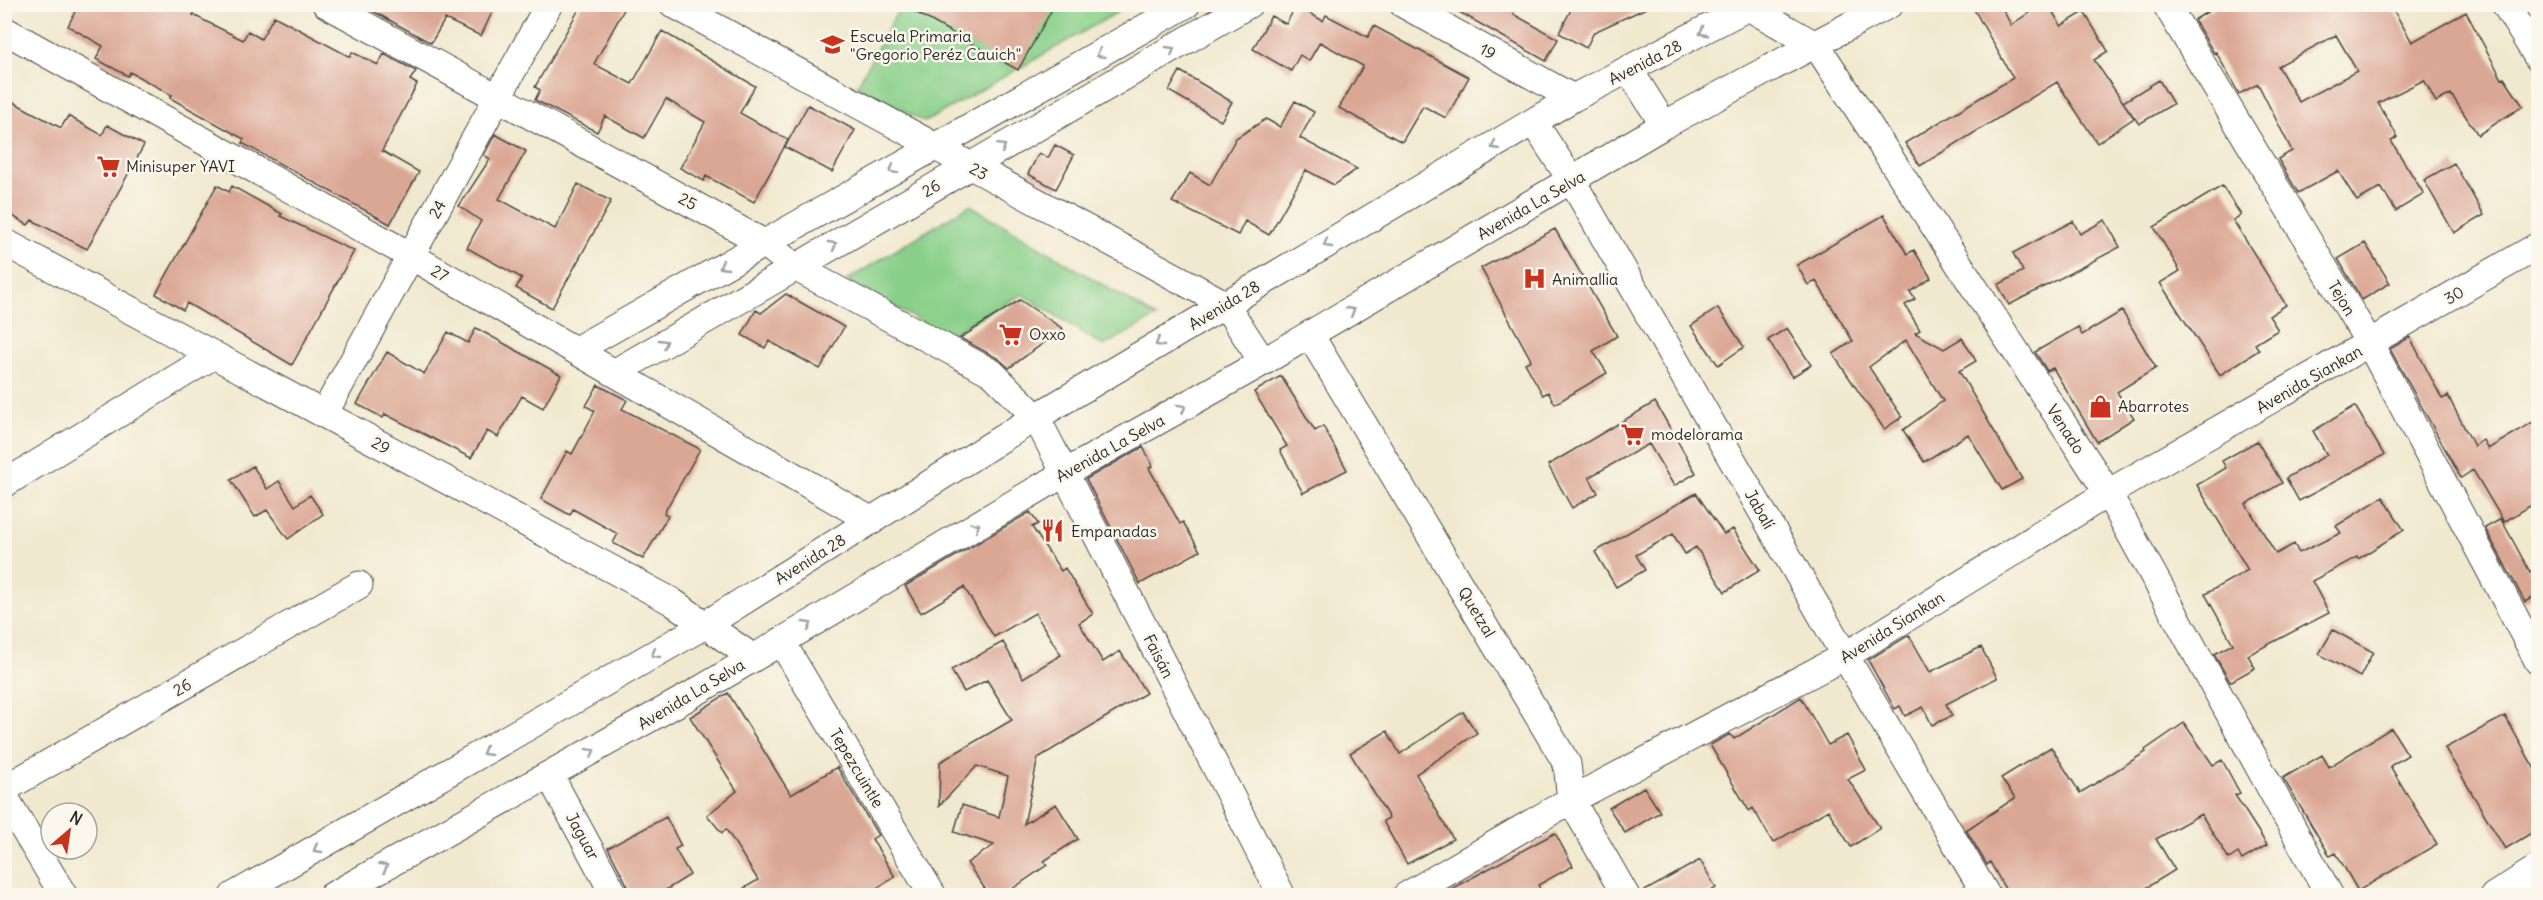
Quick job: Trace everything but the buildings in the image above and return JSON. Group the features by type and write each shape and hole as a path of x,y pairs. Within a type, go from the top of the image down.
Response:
{"street":[{"name":"25","path":"326,4 764,243 795,267 992,374 1036,417"},
{"name":"24","path":"324,414 549,4"},
{"name":"23","path":"673,4 1225,304 1263,362"},
{"path":"576,350 1187,4"},
{"name":"26","path":"614,373 1249,4"},
{"name":"19","path":"1403,4 1573,98"},
{"name":"Avenida La Selva","path":"332,896 686,698 1065,473 1310,335 1664,125 1817,46 1890,4"},
{"name":"Tejon","path":"2166,4 2370,345 2538,662"},
{"path":"2505,4 2538,58"},
{"name":"Avenida 28","path":"705,625 1036,417 1225,304 1573,98 1630,71 1749,6"},
{"name":"Venado","path":"1749,6 1817,46 2108,493 2330,896"},
{"name":"27","path":"4,30 411,256 872,521"},
{"path":"1630,71 1664,125"},
{"name":"Jabalí","path":"1534,123 1572,181 1845,656 1987,896"},
{"name":"29","path":"4,242 661,596 752,657"},
{"name":"30","path":"2370,345 2538,246"},
{"name":"Quetzal","path":"1310,335 1567,764 1570,800 1626,896"},
{"name":"Avenida Siankan","path":"1406,896 1570,800 1845,656 2108,493 2370,345"},
{"path":"4,484 214,355"},
{"name":"Faisán","path":"1036,417 1282,896"},
{"name":"26","path":"4,789 359,585"},
{"path":"233,896 705,625"},
{"name":"Tepezcuintle","path":"781,641 933,896"},
{"name":"Jaguar","path":"550,776 615,896"},
{"path":"4,796 64,896"},
{"path":"2494,896 2538,868"}],"green space":[{"path":"901,5 1130,5 925,122 857,86"},
{"path":"970,205 1156,317 1103,346 1023,294 946,336 847,280"}],"place":[{"name":"Escuela Primaria \"Gregorio Peréz Cauich\"","path":"832,45"},
{"name":"Minisuper YAVI","path":"108,166"},
{"name":"Animallia","path":"1534,279"},
{"name":"Oxxo","path":"1011,334"},
{"name":"Abarrotes","path":"2100,406"},
{"name":"modelorama","path":"1633,434"},
{"name":"Empanadas","path":"1053,531"}]}
